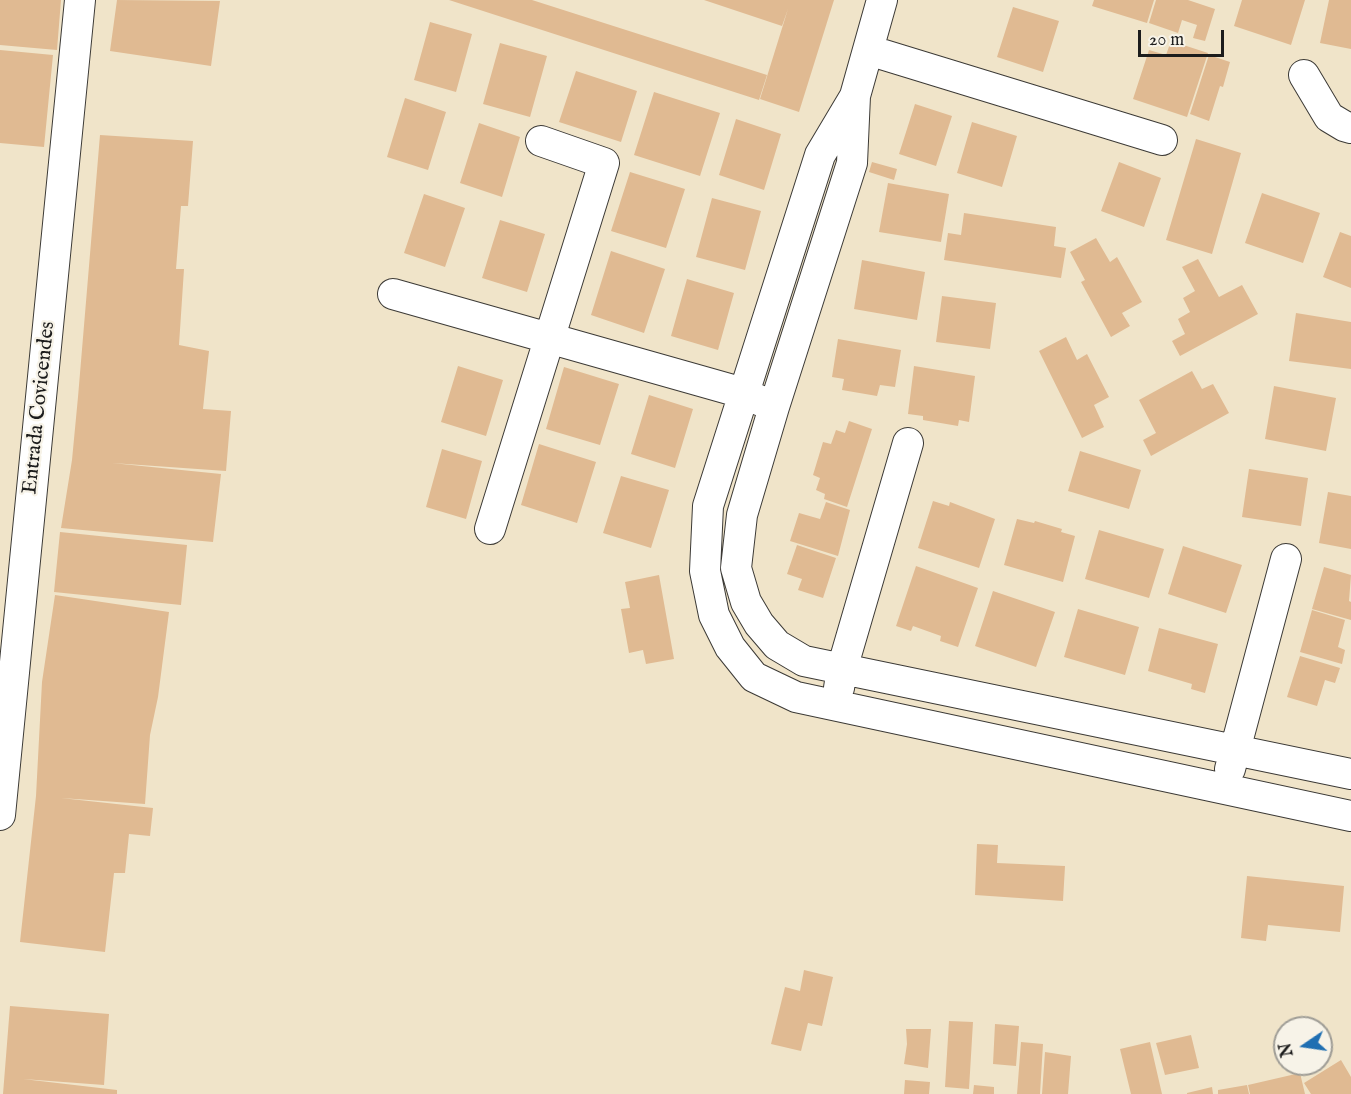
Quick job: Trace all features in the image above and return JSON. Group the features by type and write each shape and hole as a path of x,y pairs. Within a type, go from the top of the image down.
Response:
{"street":[{"name":"Entrada Covicendes","path":"0,815 80,0"},
{"path":"882,0 855,96 852,164 742,515 736,568 746,602 759,624 777,645 804,661 1351,774"},
{"path":"868,50 1162,140"},
{"path":"1304,75 1329,117 1351,128"},
{"path":"855,96 820,155 708,506 705,571 714,615 730,648 754,677 796,697 1351,816"},
{"path":"490,529 604,163 541,141"},
{"path":"393,294 743,393 774,407"},
{"path":"771,306 802,318"},
{"path":"836,706 842,669 908,443"},
{"path":"1226,789 1234,750 1286,559"},
{"path":"1022,746 1027,707"}],"building":[{"path":"0,0 61,0 57,50 0,45"},
{"path":"117,0 220,1 211,66 110,51"},
{"path":"449,0 532,0 767,75 759,100"},
{"path":"704,0 834,0 799,112 760,99 788,9 782,26"},
{"path":"1094,0 1154,0 1147,23 1092,6"},
{"path":"1156,0 1188,0 1215,9 1205,41 1193,38 1197,25 1182,20 1178,33 1149,23"},
{"path":"1242,0 1305,0 1291,45 1234,26"},
{"path":"1329,0 1351,0 1351,49 1320,43"},
{"path":"1013,7 1059,21 1043,72 997,57"},
{"path":"430,22 472,34 456,92 414,80"},
{"path":"1171,41 1208,53 1187,117 1133,99 1149,50 1166,55"},
{"path":"500,43 547,56 530,117 483,104"},
{"path":"0,50 53,55 44,147 0,143"},
{"path":"1209,55 1230,62 1209,121 1190,114"},
{"path":"576,71 637,91 621,142 559,122"},
{"path":"654,92 720,113 700,176 634,155"},
{"path":"405,98 446,112 428,170 387,157"},
{"path":"915,104 952,116 936,166 899,154"},
{"path":"736,119 781,134 764,190 719,175"},
{"path":"972,122 1017,136 1002,187 957,173"},
{"path":"479,123 520,137 502,197 460,183"},
{"path":"100,135 193,141 188,206 181,206 176,269 184,269 179,345 209,351 203,409 231,411 226,471 112,463 221,474 213,542 61,528 72,460"},
{"path":"1196,139 1241,153 1212,254 1166,240"},
{"path":"872,162 897,169 894,180 869,172"},
{"path":"1119,162 1161,178 1144,227 1101,211"},
{"path":"630,172 685,189 666,248 611,231"},
{"path":"888,183 949,194 941,242 879,232"},
{"path":"1262,193 1320,213 1303,263 1245,243"},
{"path":"424,194 465,208 445,267 404,253"},
{"path":"712,198 761,211 745,270 696,257"},
{"path":"964,213 1056,227 1054,246 1066,248 1061,278 944,260 948,233 961,235"},
{"path":"500,220 545,234 527,292 482,278"},
{"path":"1340,232 1351,236 1351,288 1323,277"},
{"path":"1096,238 1110,262 1117,257 1142,302 1122,313 1130,326 1111,337 1081,282 1085,280 1070,252"},
{"path":"611,251 665,269 644,333 591,315"},
{"path":"1198,259 1219,297 1242,285 1258,314 1180,356 1172,341 1185,334 1178,319 1190,312 1183,298 1195,291 1182,267"},
{"path":"862,260 925,272 917,320 854,309"},
{"path":"687,279 734,293 718,350 671,336"},
{"path":"942,296 996,303 990,349 936,342"},
{"path":"1296,313 1351,322 1351,369 1289,361"},
{"path":"1066,337 1077,360 1087,354 1109,397 1094,405 1104,427 1082,438 1039,351"},
{"path":"838,339 901,350 895,387 880,385 877,396 842,390 844,379 832,377"},
{"path":"458,366 503,380 486,436 441,422"},
{"path":"914,366 975,376 969,422 959,420 958,426 923,420 923,416 908,414"},
{"path":"564,367 619,384 600,445 546,429"},
{"path":"1192,371 1202,389 1213,384 1229,413 1151,456 1143,440 1156,433 1139,400"},
{"path":"1274,386 1336,398 1326,451 1265,439"},
{"path":"649,395 693,409 675,468 631,454"},
{"path":"849,421 872,429 847,507 824,499 825,494 816,490 820,478 813,475 823,442 831,444 836,430 845,433"},
{"path":"539,444 596,462 577,523 521,505"},
{"path":"442,449 482,461 466,519 426,507"},
{"path":"1080,451 1141,470 1129,509 1068,491"},
{"path":"1249,469 1308,478 1301,526 1242,517"},
{"path":"621,476 669,490 651,548 603,533"},
{"path":"1328,492 1351,496 1351,549 1319,543"},
{"path":"933,501 949,506 950,502 995,519 979,568 918,548"},
{"path":"826,502 850,510 838,556 790,541 799,513 820,519"},
{"path":"1017,519 1034,523 1035,521 1062,529 1061,532 1075,536 1063,582 1004,565"},
{"path":"1099,530 1164,549 1149,598 1085,579"},
{"path":"60,532 187,545 181,605 54,592"},
{"path":"797,545 836,558 823,598 798,590 802,579 787,574"},
{"path":"1183,546 1242,565 1226,613 1168,594"},
{"path":"916,566 978,588 958,647 940,641 941,636 913,626 911,631 896,626"},
{"path":"1324,567 1351,575 1349,601 1351,602 1351,620 1312,609"},
{"path":"659,575 674,659 646,664 643,650 629,653 621,609 630,608 625,582"},
{"path":"993,591 1055,612 1036,667 975,646"},
{"path":"55,595 169,612 158,697 150,735 145,804 61,798 153,808 150,836 129,834 125,873 114,873 105,952 20,942 36,796 42,682"},
{"path":"1078,609 1139,627 1125,675 1064,657"},
{"path":"1312,610 1345,620 1338,647 1345,650 1342,664 1300,652"},
{"path":"1159,628 1218,644 1205,693 1191,689 1192,684 1148,671"},
{"path":"1300,656 1340,668 1335,683 1325,680 1317,706 1287,697"},
{"path":"977,844 998,845 997,863 1065,866 1063,901 975,895"},
{"path":"1247,876 1344,886 1340,932 1268,925 1266,941 1241,938"},
{"path":"804,970 833,977 822,1026 808,1023 801,1051 771,1044 785,987 800,991"},
{"path":"10,1006 109,1014 104,1085 23,1079 117,1090 117,1094 3,1094"},
{"path":"949,1021 973,1022 969,1089 945,1087"},
{"path":"995,1024 1019,1026 1016,1066 993,1064"},
{"path":"906,1029 931,1029 928,1068 904,1064 907,1044"},
{"path":"1191,1035 1199,1068 1165,1075 1156,1043"},
{"path":"1021,1042 1043,1044 1040,1094 1017,1094"},
{"path":"1150,1042 1162,1094 1131,1094 1120,1049"},
{"path":"1045,1052 1071,1056 1068,1094 1042,1094"},
{"path":"1341,1060 1351,1077 1351,1094 1311,1094 1304,1083 1315,1076 1333,1076 1333,1065"},
{"path":"1287,1076 1301,1076 1305,1094 1250,1094 1248,1085"},
{"path":"905,1080 930,1082 929,1094 904,1094"},
{"path":"974,1085 994,1087 994,1094 973,1094"},
{"path":"1247,1085 1249,1094 1218,1094 1218,1090"},
{"path":"1212,1087 1213,1094 1187,1094 1187,1093"}]}
